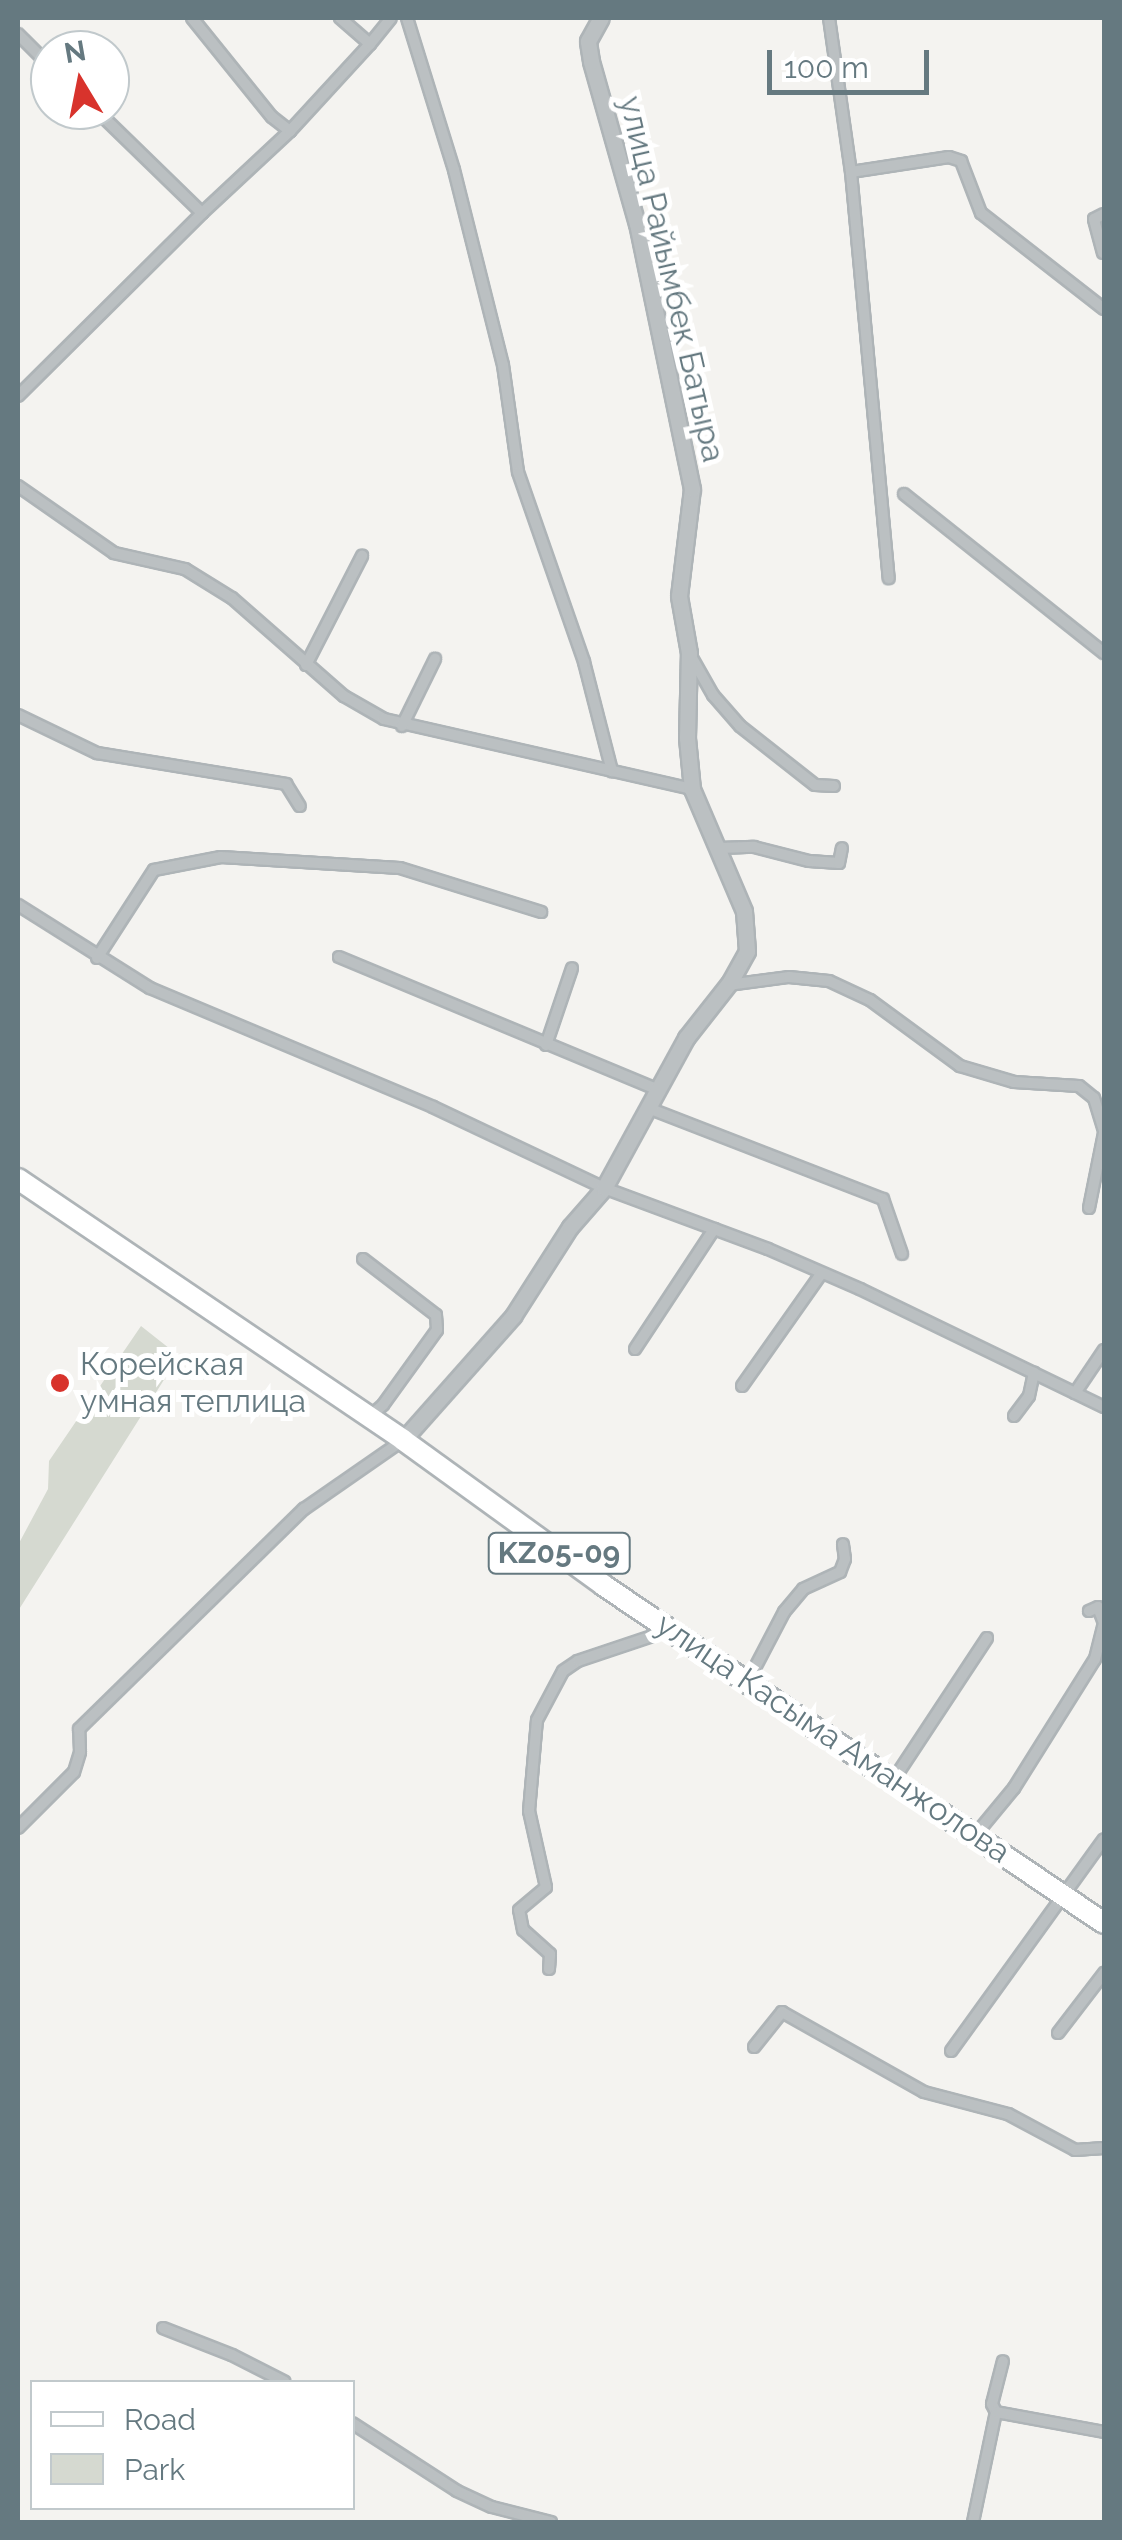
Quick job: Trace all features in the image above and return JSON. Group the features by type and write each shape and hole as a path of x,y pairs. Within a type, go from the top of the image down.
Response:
{"main road":[{"name":"улица Касыма Аманжолова","path":"18,1179 403,1440 670,1630 1104,1922"}],"street":[{"path":"192,18 272,117 290,131"},
{"path":"340,18 370,44"},
{"path":"18,396 290,131 391,18"},
{"path":"407,18 454,170 503,366 518,472 584,662 612,772"},
{"name":"улица Райымбек Батыра","path":"18,1828 74,1772 80,1752 78,1729 304,1508 403,1440 513,1316 570,1227 604,1188 686,1038 728,985 747,951 748,934 719,848 692,789 688,653 679,596 692,488 637,224 591,61 588,41 601,18"},
{"path":"829,18 851,172 889,578"},
{"path":"117,130 202,213"},
{"path":"851,172 949,157 961,160 981,214 1104,308"},
{"path":"1103,253 1094,219 1104,214"},
{"path":"18,486 114,553 185,569 216,588 364,710 402,726 692,789"},
{"path":"904,494 1104,653"},
{"path":"306,665 362,556"},
{"path":"688,653 713,694 740,726 815,785 834,786"},
{"path":"402,726 435,660"},
{"path":"18,715 98,753 286,784 300,806"},
{"path":"719,848 754,847 809,861 839,863 842,848"},
{"path":"97,958 154,870 221,857 400,868 541,912"},
{"path":"18,905 150,988 433,1107 604,1188 821,1274 1104,1408"},
{"path":"339,957 658,1090"},
{"path":"546,1046 572,968"},
{"path":"728,985 789,977 829,980 870,1000 960,1066 1014,1082 1079,1086 1094,1098 1104,1132 1089,1208"},
{"path":"648,1108 883,1199 902,1254"},
{"path":"635,1349 714,1229"},
{"path":"363,1259 436,1314 437,1330 384,1405 368,1417"},
{"path":"742,1386 821,1274"},
{"path":"1075,1393 1100,1362 1104,1350"},
{"path":"1014,1416 1025,1404 1034,1373"},
{"path":"748,1682 784,1612 803,1589 840,1572 846,1559 843,1544"},
{"path":"976,1834 1014,1788 1095,1659 1104,1623 1098,1607 1089,1611"},
{"path":"549,1969 550,1954 524,1930 519,1910 546,1887 530,1811 537,1720 563,1672 578,1662 670,1630"},
{"path":"894,1779 987,1638"},
{"path":"951,2051 1104,1840"},
{"path":"1058,2033 1104,1973"},
{"path":"754,2047 782,2012 924,2092 1008,2114 1075,2150 1104,2148"},
{"path":"162,2328 232,2354 281,2380"},
{"path":"974,2522 996,2412 992,2404 1003,2362"},
{"path":"996,2412 1104,2432"},
{"path":"355,2426 457,2490 492,2507 551,2522"}],"green space":[{"path":"141,1326 179,1356 18,1611 18,1545 48,1489 49,1461"}],"place":[{"name":"Корейская умная теплица","path":"60,1383"}]}
